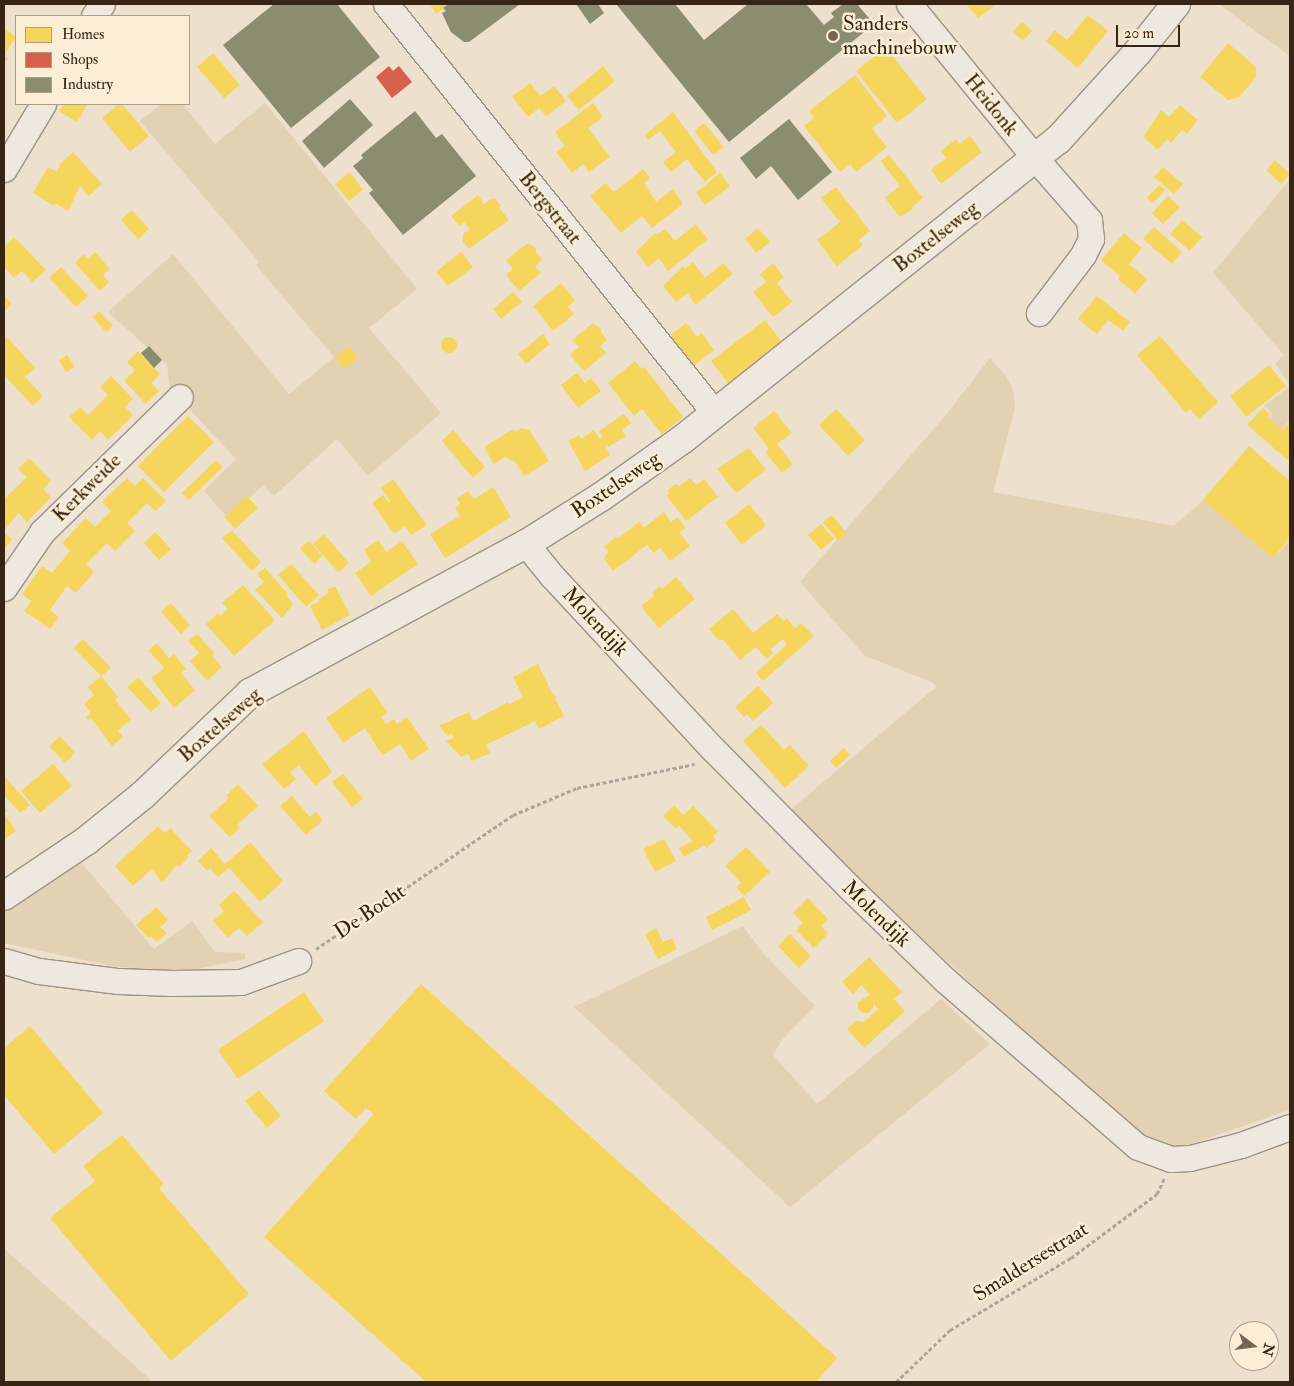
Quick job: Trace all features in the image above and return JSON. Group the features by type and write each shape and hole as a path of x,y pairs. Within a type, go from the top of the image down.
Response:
{"street":[{"path":"95,15 102,4"},
{"name":"Bergstraat","path":"386,4 714,412"},
{"name":"Heidonk","path":"909,4 1036,159 1089,220 1091,239 1083,255 1039,313"},
{"name":"Boxtelseweg","path":"4,896 86,841 143,795 250,693 526,544 608,492 683,439 714,412 1058,140 1137,53 1176,4"},
{"path":"4,169 41,105"},
{"name":"Kerkweide","path":"4,588 42,532 180,397"},
{"name":"Molendijk","path":"526,544 552,576 713,749 850,888 945,980 1138,1147 1171,1159 1208,1154 1290,1127"},
{"path":"4,962 39,971 118,980 172,983 242,982 298,961"}],"path":[{"name":"De Bocht","path":"298,961 513,814 577,788 696,764 713,749"},
{"name":"Smaldersestraat","path":"896,1382 950,1330 1072,1258 1156,1194 1171,1159"}],"shaded area":[{"path":"1218,4 1290,4 1290,56"},
{"path":"265,103 417,289 369,328 441,413 368,476 337,439 274,496 263,485 228,518 204,491 236,459 170,388 167,365 108,312 173,254 289,394 334,357 256,265 259,262 140,121 160,105 183,105 215,144"},
{"path":"1290,179 1290,385 1275,363 1284,355 1213,273"},
{"path":"990,358 1006,376 1013,390 1015,408 993,492 1174,526 1206,498 1277,555 1290,539 1290,1110 1188,1145 1168,1147 1138,1136 863,884 789,811 937,686 932,682 865,656 800,582 946,415"},
{"path":"1290,386 1290,424 1288,422 1281,430 1268,419 1272,414 1264,406"},
{"path":"76,856 154,949 192,921 215,952 245,953 245,959 196,969 157,970 112,966 4,943 4,908"},
{"path":"743,926 762,952 815,1006 782,1040 773,1055 817,1104 941,999 990,1044 790,1207 574,1007"},
{"path":"4,1249 27,1269 153,1382 4,1382"}],"building: Homes":[{"path":"430,4 449,4 436,14"},
{"path":"966,4 996,4 978,18"},
{"path":"1088,15 1108,31 1078,68 1046,41 1055,30 1067,40"},
{"path":"1022,22 1032,31 1023,41 1013,32"},
{"path":"4,28 15,36 15,38 4,55"},
{"path":"1228,43 1256,67 1256,77 1239,97 1228,100 1200,77"},
{"path":"886,48 927,99 897,123 856,71"},
{"path":"213,53 240,85 224,98 197,67"},
{"path":"4,55 8,58 4,64"},
{"path":"603,66 615,81 579,110 567,96"},
{"path":"855,75 887,116 872,128 887,147 856,172 850,164 840,172 804,126 814,118 809,111"},
{"path":"530,83 540,96 554,86 566,101 546,116 539,108 528,117 512,96"},
{"path":"593,103 603,117 588,128 610,157 589,172 583,164 572,173 556,152 565,146 555,132"},
{"path":"63,105 87,105 77,122 59,111"},
{"path":"118,105 123,105 149,136 130,152 102,118"},
{"path":"1180,105 1198,120 1187,134 1182,130 1171,143 1167,139 1158,150 1143,137 1161,110 1169,117"},
{"path":"673,112 717,172 705,182 687,159 671,172 663,162 676,152 660,131 648,140 645,135"},
{"path":"704,123 724,147 713,155 694,131"},
{"path":"970,136 982,152 941,184 931,170 946,158 941,151 956,139 959,144"},
{"path":"73,152 102,184 89,196 80,186 68,211 55,203 54,206 33,193 48,167 57,172 60,164"},
{"path":"889,155 923,198 912,207 913,209 900,217 885,198 900,186 881,161"},
{"path":"1275,160 1290,174 1281,184 1266,170"},
{"path":"1163,167 1183,184 1174,194 1154,177"},
{"path":"643,169 650,178 644,183 656,202 673,189 683,204 652,228 642,216 621,233 590,196 606,183 614,192"},
{"path":"350,172 363,190 349,201 335,184"},
{"path":"720,173 730,186 705,205 696,193"},
{"path":"1159,185 1165,190 1153,203 1147,198"},
{"path":"836,187 870,231 859,240 863,245 837,266 817,240 840,222 821,198"},
{"path":"478,195 484,204 495,198 501,206 499,208 509,220 469,249 463,242 463,234 470,229 464,222 459,226 451,216"},
{"path":"1168,196 1180,207 1163,224 1152,213"},
{"path":"132,210 149,229 138,239 121,220"},
{"path":"1182,220 1202,237 1190,251 1170,234"},
{"path":"696,224 708,239 668,271 659,258 648,267 636,252 655,233 657,235 665,229 675,241"},
{"path":"1154,227 1182,252 1172,264 1143,239"},
{"path":"758,228 770,242 756,253 745,239"},
{"path":"1124,233 1142,248 1129,264 1147,279 1135,294 1118,279 1120,276 1101,260"},
{"path":"14,237 46,270 32,282 22,271 14,278 4,267 4,247"},
{"path":"528,243 536,249 542,260 535,266 541,273 519,291 506,275 513,269 506,260"},
{"path":"95,252 110,269 103,275 109,282 100,291 75,263 84,254 88,259"},
{"path":"461,252 473,267 448,286 436,272"},
{"path":"693,262 705,278 723,263 733,274 695,305 688,293 676,302 663,286 683,266 685,269"},
{"path":"773,263 784,277 777,283 792,302 773,317 753,292 766,282 760,274"},
{"path":"61,267 88,296 76,307 49,278"},
{"path":"561,283 575,300 568,307 574,314 553,331 533,306"},
{"path":"513,292 522,302 501,319 493,309"},
{"path":"4,295 12,304 4,311"},
{"path":"1097,296 1130,322 1123,331 1108,320 1097,334 1078,319"},
{"path":"99,311 113,326 106,332 92,317"},
{"path":"765,320 781,341 728,383 711,361"},
{"path":"593,323 601,329 607,340 600,346 606,353 584,371 570,355 579,347 572,340"},
{"path":"686,323 697,337 702,333 714,350 692,367 668,337"},
{"path":"543,334 550,344 526,364 518,354"},
{"path":"1160,336 1218,402 1199,419 1190,409 1186,413 1137,355"},
{"path":"7,337 35,368 25,377 43,396 33,406 4,375 4,340"},
{"path":"446,337 452,337 457,342 455,351 446,353 441,348 441,342"},
{"path":"348,346 358,358 344,369 335,358"},
{"path":"138,351 160,374 151,383 159,391 146,404 124,381 135,370 127,362"},
{"path":"67,355 75,367 66,372 59,360"},
{"path":"635,361 642,369 644,367 683,417 662,434 642,409 634,416 608,383"},
{"path":"1269,365 1286,386 1246,417 1230,396"},
{"path":"577,373 585,383 591,378 601,391 578,408 561,385"},
{"path":"111,376 133,399 125,407 133,415 108,440 100,431 92,440 69,417 80,407 88,415 108,395 100,387"},
{"path":"1263,408 1270,414 1268,417 1282,430 1287,424 1290,427 1290,462 1247,425"},
{"path":"836,409 865,440 848,456 819,425"},
{"path":"774,411 792,433 777,444 793,464 782,473 765,452 769,449 753,428"},
{"path":"624,414 631,423 622,430 626,436 608,447 607,444 605,446 610,455 585,471 568,441 579,435 581,439 594,430 600,439 603,437 599,431"},
{"path":"188,416 214,442 164,492 138,466"},
{"path":"521,428 529,430 549,461 524,476 514,460 511,461 505,457 494,464 484,447 513,429 515,432"},
{"path":"453,430 485,467 473,478 442,441"},
{"path":"1249,446 1290,481 1290,538 1273,558 1203,500"},
{"path":"749,448 766,470 736,493 717,469"},
{"path":"29,458 51,481 43,489 51,497 27,522 18,513 4,531 4,499 27,477 18,469"},
{"path":"216,460 223,467 189,500 182,493"},
{"path":"127,478 135,486 143,478 166,501 155,511 147,503 127,523 135,531 115,551 107,543 86,564 94,572 76,593 67,586 50,610 59,617 50,629 24,611 31,601 22,594 42,566 52,573 70,551 62,543 86,518 95,527 111,511 102,502"},
{"path":"690,478 696,485 704,479 718,497 686,521 667,496 669,494 668,490 675,484 679,486"},
{"path":"393,479 427,525 411,535 405,526 394,534 372,503 383,495 389,503 390,501 381,488"},
{"path":"493,487 511,517 445,558 430,534 460,516 455,508 460,504 457,498 468,491 474,499"},
{"path":"247,496 258,508 235,529 224,517"},
{"path":"749,504 766,525 742,545 725,523"},
{"path":"664,512 671,522 677,517 686,528 679,532 690,546 670,561 660,548 654,553 647,545 613,571 604,558 609,552 604,546 616,537 617,539 639,522 644,528"},
{"path":"832,515 847,534 838,541 823,522"},
{"path":"821,524 834,539 821,550 808,535"},
{"path":"232,530 261,562 252,571 222,538"},
{"path":"155,532 171,549 159,560 144,543"},
{"path":"4,533 12,539 4,550"},
{"path":"324,534 349,563 338,572 313,544"},
{"path":"378,540 386,552 402,541 418,564 371,596 355,573 371,562 364,550"},
{"path":"309,541 322,556 314,564 300,548"},
{"path":"291,564 319,595 306,607 278,575"},
{"path":"265,568 288,594 286,595 293,604 282,618 255,590 264,582 257,574"},
{"path":"676,577 695,599 659,628 641,606 654,596 652,593 660,586 662,589"},
{"path":"243,585 275,620 234,656 206,624 218,613 220,616 228,609 222,603"},
{"path":"335,586 350,615 322,630 310,606 320,601 318,599 329,593 327,590"},
{"path":"171,603 190,625 181,634 161,612"},
{"path":"733,609 753,633 777,614 783,621 787,618 795,628 801,623 814,636 763,681 756,673 787,644 783,639 770,649 773,653 767,659 756,647 740,660 722,639 719,641 709,629"},
{"path":"197,634 214,653 212,656 222,667 207,681 190,661 199,653 188,641"},
{"path":"83,639 111,668 101,676 74,648"},
{"path":"157,643 169,658 174,654 186,669 181,673 195,690 174,708 151,678 164,668 148,650"},
{"path":"538,664 553,695 557,697 555,698 564,716 539,729 535,721 486,745 490,753 472,761 468,754 461,757 446,741 453,738 452,734 448,736 439,726 469,712 473,721 508,702 509,704 523,697 513,677"},
{"path":"101,676 118,697 115,700 131,719 118,731 123,737 112,746 91,718 88,720 86,717 91,713 84,704 94,695 88,687"},
{"path":"138,677 161,703 151,712 127,687"},
{"path":"758,686 773,703 753,721 747,714 744,717 735,707"},
{"path":"370,687 388,713 381,717 386,724 394,719 397,724 407,717 429,749 411,761 400,744 382,755 365,728 343,743 326,718"},
{"path":"761,725 784,750 790,745 809,766 785,788 743,741"},
{"path":"304,731 332,772 315,786 299,765 290,772 296,779 284,789 262,764"},
{"path":"60,736 75,753 65,763 49,746"},
{"path":"844,748 850,755 836,768 830,761"},
{"path":"53,764 72,786 40,813 21,791"},
{"path":"343,774 363,799 352,807 332,782"},
{"path":"4,776 30,805 20,813 4,795"},
{"path":"238,784 258,806 237,825 240,828 230,837 209,816 229,798 226,796"},
{"path":"292,796 310,817 316,812 323,820 306,835 280,806"},
{"path":"674,805 683,815 693,806 718,832 713,836 716,839 707,848 704,845 684,857 679,848 693,841 679,826 676,829 663,816"},
{"path":"4,813 16,831 4,839"},
{"path":"158,826 165,833 170,828 192,851 187,856 188,858 179,867 177,865 162,882 152,869 133,886 115,866"},
{"path":"664,839 676,861 655,872 643,849"},
{"path":"250,842 283,881 260,902 229,868 218,877 210,868 207,871 198,861 211,848 225,864"},
{"path":"746,847 770,872 744,896 736,887 741,883 725,866"},
{"path":"234,891 263,922 247,936 239,928 228,938 213,921 224,911 219,905"},
{"path":"744,897 751,910 712,930 706,917"},
{"path":"808,898 828,919 821,926 828,934 814,948 796,930 803,923 793,913"},
{"path":"156,907 168,920 160,927 167,933 157,942 151,936 148,938 136,925"},
{"path":"656,928 663,942 672,938 677,949 658,959 645,934"},
{"path":"790,934 811,956 799,968 778,946"},
{"path":"869,957 902,992 894,999 905,1011 864,1048 847,1029 856,1021 864,1022 878,1009 873,1004 873,1008 868,1013 862,1013 858,1008 858,1002 870,995 862,985 853,994 842,982"},
{"path":"421,984 837,1358 816,1382 426,1382 264,1237 374,1114 366,1108 356,1119 324,1091"},
{"path":"304,992 324,1021 238,1079 218,1050"},
{"path":"30,1026 103,1113 54,1154 4,1095 4,1048"},
{"path":"259,1090 281,1116 267,1128 245,1101"},
{"path":"122,1135 164,1184 159,1188 249,1294 171,1361 50,1218 95,1181 83,1166"}],"building: Shops":[{"path":"389,66 393,71 399,66 412,82 392,98 376,77"}],"building: Industry":[{"path":"274,4 337,4 380,57 291,128 223,45"},
{"path":"449,4 520,4 469,42 464,42 451,32 442,13 446,11 443,8"},
{"path":"576,4 598,4 604,13 590,24"},
{"path":"616,4 675,4 704,40 748,4 806,4 824,25 834,17 831,13 843,4 857,4 874,24 729,142"},
{"path":"350,99 373,125 324,168 302,141"},
{"path":"415,111 436,138 442,134 476,176 403,235 369,193 373,190 353,166 363,158 361,155"},
{"path":"789,119 832,172 798,200 771,166 756,179 740,158"},
{"path":"149,346 162,360 154,368 141,353"}],"place":[{"name":"Sanders machinebouw","path":"833,36"}]}
